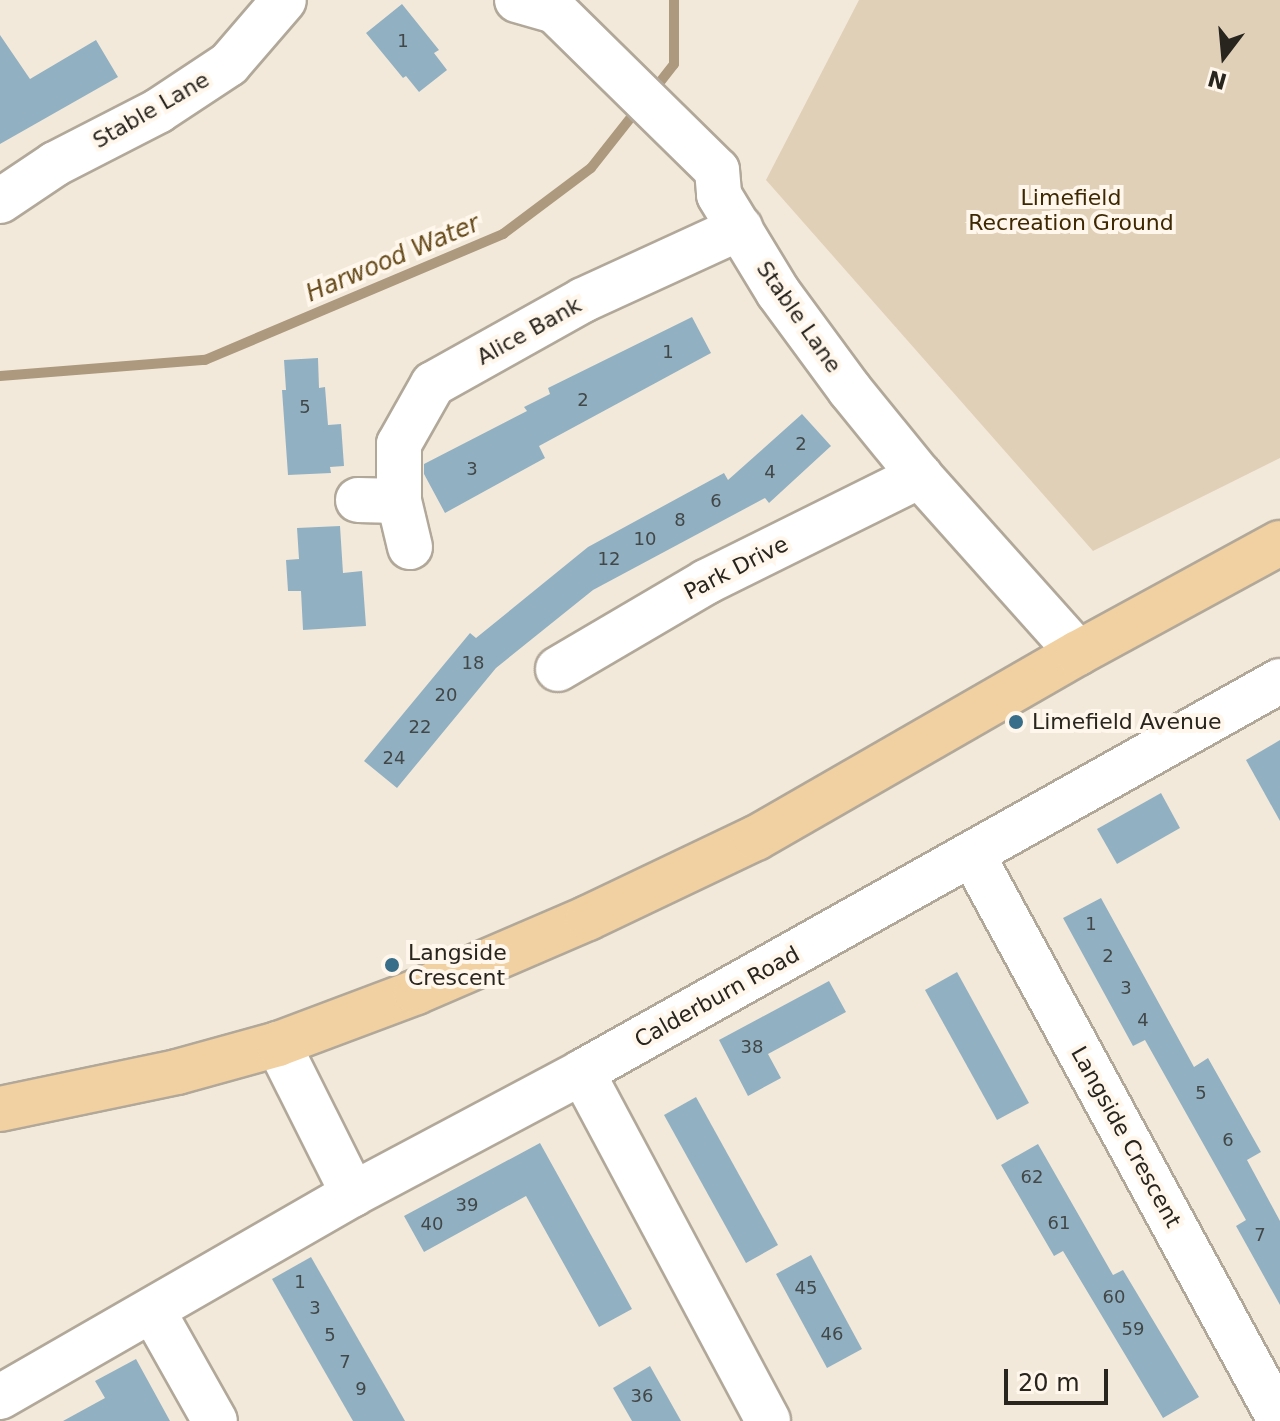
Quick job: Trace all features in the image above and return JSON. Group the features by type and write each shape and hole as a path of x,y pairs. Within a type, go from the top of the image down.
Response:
{"main road":[{"path":"0,1109 177,1072 278,1044 416,992 545,937 756,838 1078,653 1280,543"}],"street":[{"name":"Stable Lane","path":"0,201 55,164 158,111 229,64 284,0"},
{"name":"Stable Lane","path":"536,5 717,170 719,195 778,292 920,476 1078,653"},
{"name":"Alice Bank","path":"410,547 378,501 399,444 433,384 583,300 740,228"},
{"name":"Park Drive","path":"558,669 706,582 920,476"},
{"name":"Calderburn Road","path":"0,1397 353,1194 582,1072 1280,681"},
{"name":"Langside Crescent","path":"972,854 1280,1420"},
{"path":"278,1044 353,1194"},
{"path":"582,1072 768,1421"},
{"path":"153,1311 215,1421"}],"green space":[{"name":"Limefield Recreation Ground","path":"859,0 1280,0 1280,458 1093,551 766,180"}],"building":[{"path":"402,4 439,50 434,53 447,70 419,92 406,76 403,78 366,33"},
{"path":"0,35 30,79 96,40 118,77 0,144"},
{"path":"692,317 711,353 539,446 545,458 445,513 424,474 424,464 527,411 524,407 550,394 548,388"},
{"path":"318,358 319,388 325,387 328,425 341,424 344,466 330,467 331,473 288,475 282,390 286,390 284,360"},
{"path":"802,414 831,446 769,503 765,498 593,590 496,668 397,788 364,761 470,633 476,638 588,547 724,473 728,480"},
{"path":"340,526 343,573 362,571 366,626 303,630 301,591 288,591 286,560 299,559 297,528"},
{"path":"1280,740 1280,821 1246,760"},
{"path":"1161,793 1180,828 1117,864 1097,829"},
{"path":"1101,898 1194,1067 1208,1058 1261,1152 1247,1160 1280,1221 1280,1305 1236,1226 1246,1220 1145,1040 1133,1046 1063,918"},
{"path":"957,972 1029,1103 997,1120 925,990"},
{"path":"829,981 846,1012 768,1054 781,1078 748,1096 719,1040"},
{"path":"696,1097 778,1245 746,1263 664,1115"},
{"path":"540,1143 632,1309 599,1327 526,1196 424,1252 404,1216"},
{"path":"1038,1144 1113,1275 1123,1270 1199,1397 1163,1418 1063,1251 1054,1256 1001,1165"},
{"path":"811,1255 862,1349 827,1368 776,1274"},
{"path":"311,1257 405,1421 353,1421 318,1360 272,1279"},
{"path":"136,1359 170,1421 63,1421 105,1398 95,1381"},
{"path":"650,1366 681,1421 632,1421 613,1388"}],"waterway":[{"name":"Harwood Water","path":"653,91 674,64 674,0"},
{"name":"Harwood Water","path":"0,376 205,360 503,234 591,168 640,106"}],"place":[{"name":"Limefield Avenue","path":"1016,722"},
{"name":"Langside Crescent","path":"392,965"}]}
